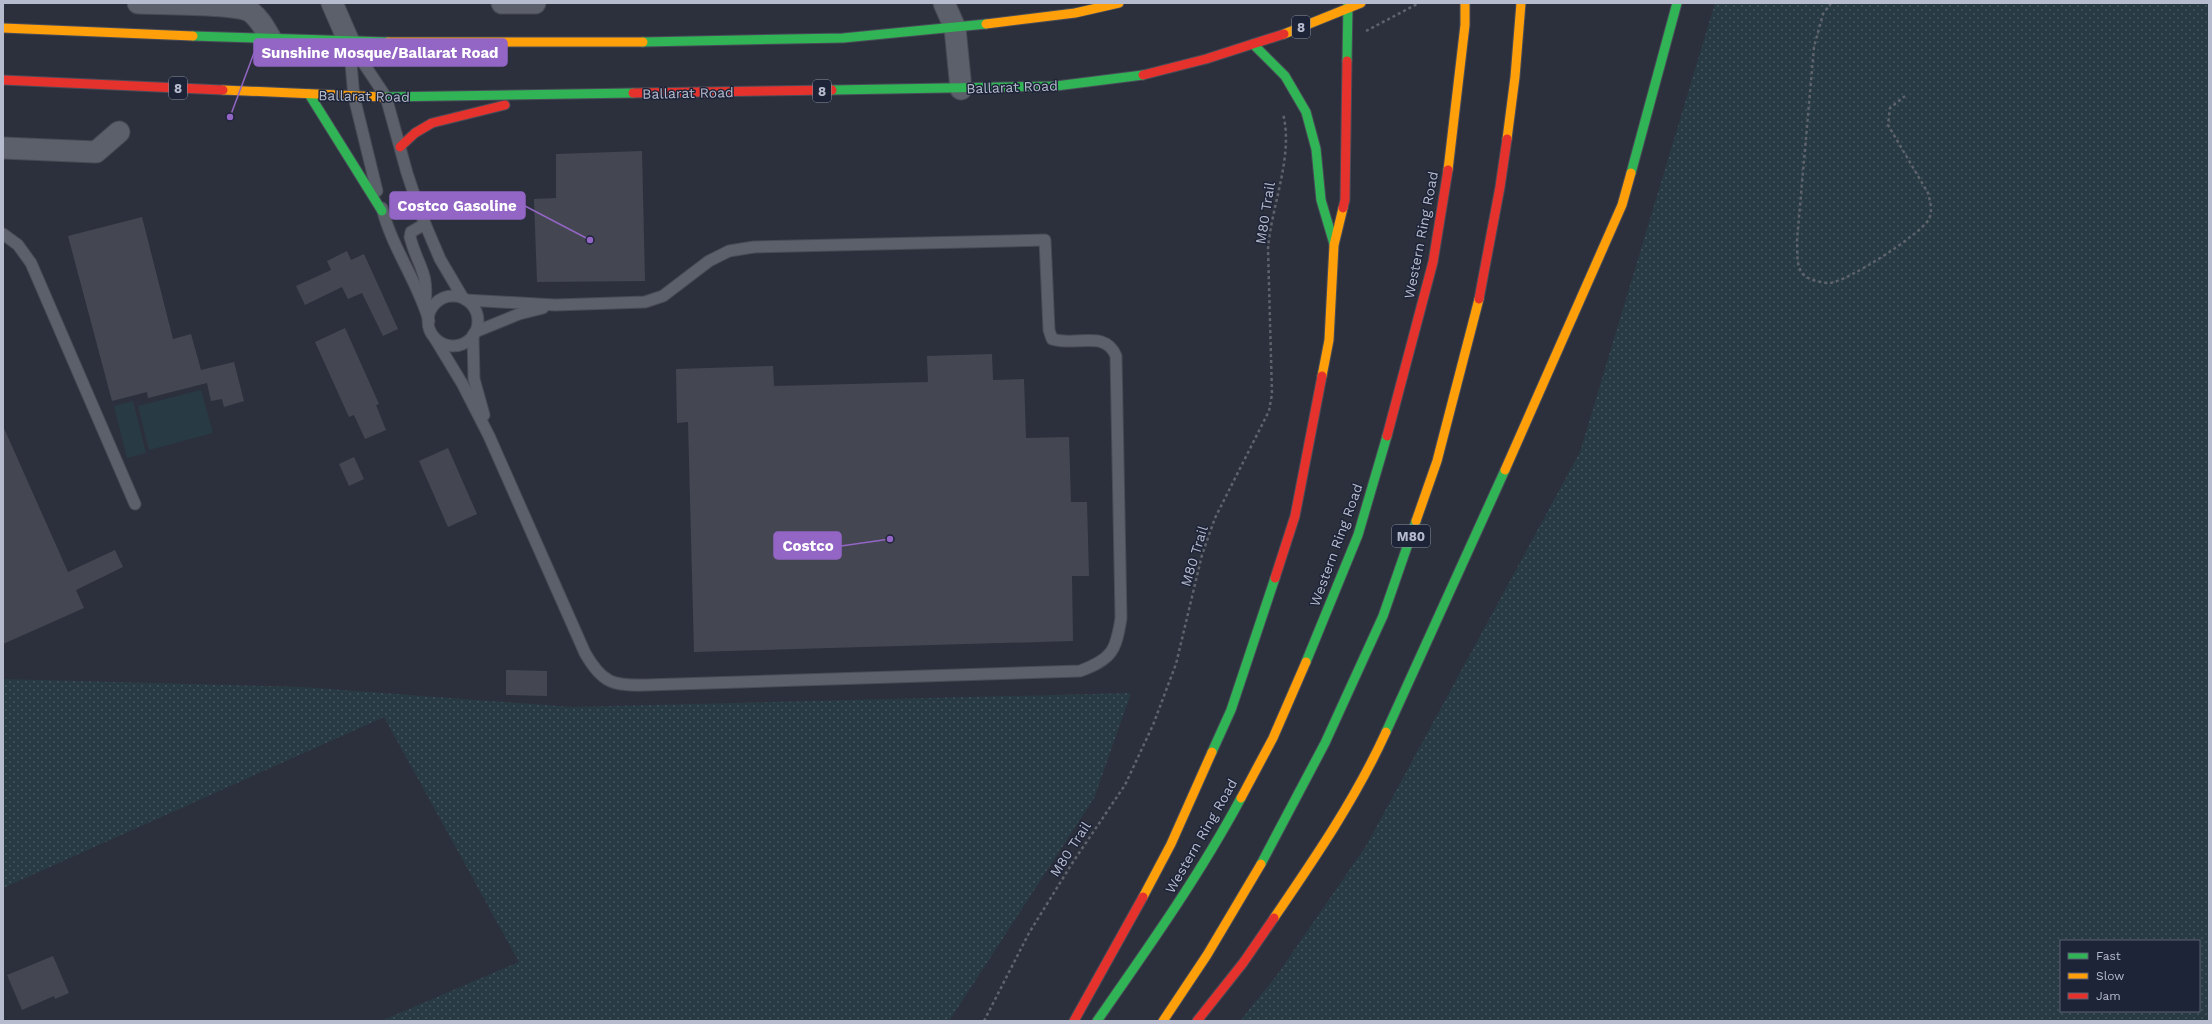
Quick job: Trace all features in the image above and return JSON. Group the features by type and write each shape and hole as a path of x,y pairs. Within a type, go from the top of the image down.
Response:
{"highway":[{"path":"3,28 349,42 557,42 842,38 955,28 1075,13 1119,3"},
{"name":"Ballarat Road","path":"3,80 386,97 961,89 1056,86 1152,73 1253,44 1348,6 1361,3"},
{"name":"Western Ring Road","path":"1097,1021 1155,939 1214,848 1269,745 1322,625 1358,535 1400,391 1433,262 1452,142 1465,26 1465,3"},
{"name":"M80","path":"1163,1021 1207,955 1273,844 1325,743 1382,616 1437,462 1483,285 1500,187 1512,101 1522,3"},
{"path":"1196,1021 1243,963 1314,859 1375,757 1557,356 1622,205 1677,3"},
{"path":"1074,1021 1093,990 1171,844 1234,703 1296,516 1329,340 1334,245 1345,200 1348,6"},
{"path":"1253,44 1282,70 1300,100 1308,119 1315,143 1321,199 1334,245"},
{"path":"309,94 382,211"},
{"path":"400,147 415,133 437,121 476,111 559,95"}],"street":[{"path":"138,3 230,8 250,11 262,23 271,39"},
{"path":"502,3 535,3"},
{"path":"944,3 955,28 961,89"},
{"path":"337,4 349,42"},
{"path":"3,148 96,152 119,132"}],"lane":[{"path":"349,42 354,96 382,211 393,239 425,307 429,321 434,337 463,386 489,436 584,653 593,668 606,679 622,686 1080,671 1097,664 1112,654 1118,641 1121,618 1116,356 1112,346 1104,341 1061,342 1052,339 1049,330 1045,240 754,247 729,251 709,261 670,292 645,302 555,305 447,297 440,301 430,313 429,321"},
{"path":"349,42 386,97 407,173 425,224 440,259 465,299 475,309 478,317 474,334 474,379 489,436"},
{"path":"425,224 411,232 410,237 425,273 427,290 425,307"},
{"path":"3,234 18,245 31,263 134,504"},
{"path":"434,337 440,342 456,346 464,343 474,334 519,314 555,305"}],"path":[{"path":"1348,35 1370,29 1419,3"},
{"path":"1831,3 1823,14 1814,47 1797,240 1798,264 1803,274 1813,280 1830,283 1859,271 1911,238 1929,219 1931,205 1928,193 1888,124 1890,108 1905,96"},
{"name":"M80 Trail","path":"984,1021 1029,933 1073,862 1125,785 1153,725 1176,664 1202,555 1216,518 1270,411 1272,394 1268,249 1270,228 1284,161 1285,118 1282,109"}],"shaded area":[{"path":"1715,3 2209,3 2209,1021 1240,1021 1277,975 1366,846 1580,452"},
{"path":"201,390 213,433 149,450 138,406"},
{"path":"133,401 146,453 127,458 114,406"},
{"path":"3,679 302,687 572,707 1131,693 1094,798 949,1021 381,1021 519,962 384,717 3,888"}],"building":[{"path":"642,151 645,281 537,282 534,199 556,198 556,154"},
{"path":"142,217 173,339 191,334 201,370 234,362 244,401 224,407 222,399 211,401 207,383 148,398 147,392 112,401 68,236"},
{"path":"347,251 351,260 364,254 398,329 383,336 362,293 348,299 342,287 305,305 296,286 331,270 327,261"},
{"path":"345,328 379,404 376,405 386,430 365,439 354,415 349,417 315,342"},
{"path":"992,354 993,380 1024,379 1026,438 1069,437 1071,502 1087,502 1089,576 1072,576 1073,641 694,652 688,422 677,423 676,369 773,366 774,386 928,382 927,356"},
{"path":"3,426 68,572 115,550 123,567 76,590 84,608 3,644"},
{"path":"448,448 477,514 448,527 419,461"},
{"path":"354,457 364,479 349,486 339,464"},
{"path":"506,670 547,671 547,696 506,695"},
{"path":"53,956 69,993 55,999 54,996 22,1010 7,975"}],"traffic: fast":[{"path":"1347,61 1348,3"},
{"path":"1631,173 1677,3"},
{"path":"643,42 843,38 986,24"},
{"path":"193,36 388,42"},
{"path":"1253,44 1285,76 1306,112 1316,149 1321,200 1334,244"},
{"path":"832,90 1056,86 1143,75"},
{"path":"383,97 633,93"},
{"path":"309,94 382,211"},
{"path":"1306,662 1358,535 1387,436"},
{"path":"1386,732 1505,470"},
{"path":"1261,864 1325,743 1383,616 1416,521"},
{"path":"1212,752 1231,710 1275,578"},
{"path":"1097,1021 1190,884 1241,798"}],"traffic: slow":[{"path":"986,24 1075,13 1119,3"},
{"path":"1284,34 1361,3"},
{"path":"1448,170 1465,25 1465,3"},
{"path":"1507,139 1515,77 1521,3"},
{"path":"3,28 193,36"},
{"path":"388,42 643,42"},
{"path":"223,90 383,97"},
{"path":"1505,470 1622,205 1631,173"},
{"path":"1322,376 1329,340 1334,245 1343,208"},
{"path":"1416,521 1437,461 1479,299"},
{"path":"1241,798 1273,738 1306,662"},
{"path":"1274,918 1320,850 1348,804 1386,732"},
{"path":"1143,897 1171,844 1212,752"},
{"path":"1163,1021 1207,955 1261,864"}],"traffic: jam":[{"path":"1143,75 1206,59 1284,34"},
{"path":"1343,208 1345,200 1347,61"},
{"path":"3,80 223,90"},
{"path":"633,93 832,90"},
{"path":"400,147 415,133 432,123 505,105"},
{"path":"1479,299 1500,187 1507,139"},
{"path":"1387,436 1433,262 1448,170"},
{"path":"1275,578 1295,516 1322,376"},
{"path":"1074,1021 1143,897"},
{"path":"1197,1021 1243,963 1274,918"}],"place":[{"name":"Sunshine Mosque/Ballarat Road","path":"230,117"},
{"name":"Costco Gasoline","path":"590,240"},
{"name":"Costco","path":"890,539"}]}
